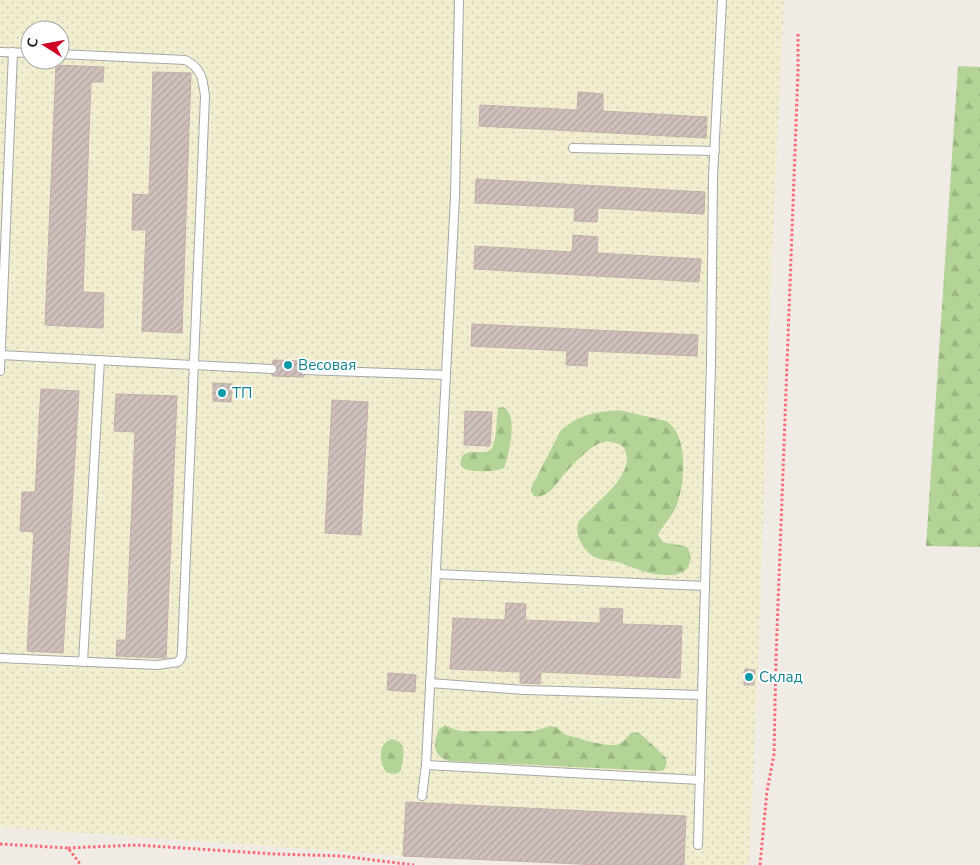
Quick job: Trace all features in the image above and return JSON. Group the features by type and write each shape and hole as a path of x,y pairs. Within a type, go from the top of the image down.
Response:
{"lane":[{"path":"422,796 426,765 455,197 459,0"},
{"path":"698,845 711,363 714,151 722,0"},
{"path":"0,52 20,52"},
{"path":"0,371 13,52"},
{"path":"0,658 158,665 178,662 182,652 205,96 203,81 192,63 185,60 70,54"},
{"path":"573,148 714,151"},
{"path":"0,355 272,369"},
{"path":"83,662 100,360"},
{"path":"304,370 446,375"},
{"path":"436,574 705,586"},
{"path":"430,683 532,690 702,695"},
{"path":"426,765 700,780"}],"path":[{"path":"760,865 767,791 774,754 798,33"},
{"path":"0,844 68,848 136,845 274,854 341,856 414,865"},
{"path":"68,848 81,865"}],"shaded area":[{"path":"0,0 784,0 772,257 758,670 749,865 600,865 403,856 0,827"}],"green space":[{"path":"958,66 980,67 980,547 926,546"},
{"path":"503,407 508,411 512,426 504,468 482,471 465,469 460,463 463,455 471,452 485,452 492,448 496,435 498,409"},
{"path":"619,410 666,421 674,428 679,438 683,462 681,488 675,509 658,535 663,542 684,546 688,549 691,557 689,566 679,574 654,574 617,562 597,558 588,552 579,540 577,526 579,521 610,490 624,472 627,463 626,454 624,448 620,445 614,442 598,444 581,457 549,492 540,496 534,496 531,492 531,488 561,430 582,417"},
{"path":"445,725 461,731 534,731 550,726 556,727 566,735 609,745 619,744 631,733 637,732 665,756 666,764 664,770 660,771 449,761 439,756 435,748 439,729"},
{"path":"392,739 401,744 404,751 401,770 394,774 386,772 381,758 384,744"}],"building":[{"path":"70,66 104,67 103,82 91,82 83,292 104,293 103,328 45,325 56,70 70,70"},
{"path":"153,72 191,73 182,333 142,331 146,230 132,230 133,194 149,195"},
{"path":"578,92 603,94 603,111 707,117 706,138 479,126 480,105 577,110"},
{"path":"476,179 705,192 704,214 598,208 597,222 574,221 575,208 475,203"},
{"path":"573,235 598,237 597,253 701,259 699,282 474,269 475,246 572,252"},
{"path":"472,324 698,335 697,356 588,351 587,366 566,365 567,351 471,346"},
{"name":"Весовая","path":"273,360 304,361 304,377 272,376"},
{"name":"ТП","path":"213,383 232,384 231,402 213,401"},
{"path":"41,389 79,391 63,653 27,651 34,532 20,531 22,492 35,492"},
{"path":"116,394 177,396 166,658 116,656 117,640 126,640 135,432 114,431"},
{"path":"332,400 368,402 361,535 325,533"},
{"path":"465,411 492,412 490,446 464,445"},
{"path":"506,603 526,604 525,620 600,623 600,608 623,609 622,624 682,626 680,678 541,672 540,684 520,683 520,672 450,669 453,618 505,620"},
{"name":"Склад","path":"745,669 755,670 754,685 744,685"},
{"path":"388,673 416,675 415,692 387,690"},
{"path":"406,802 686,816 684,865 601,865 403,856"}],"place":[{"name":"Весовая","path":"288,365"},
{"name":"ТП","path":"222,393"},
{"name":"Склад","path":"749,677"}]}
